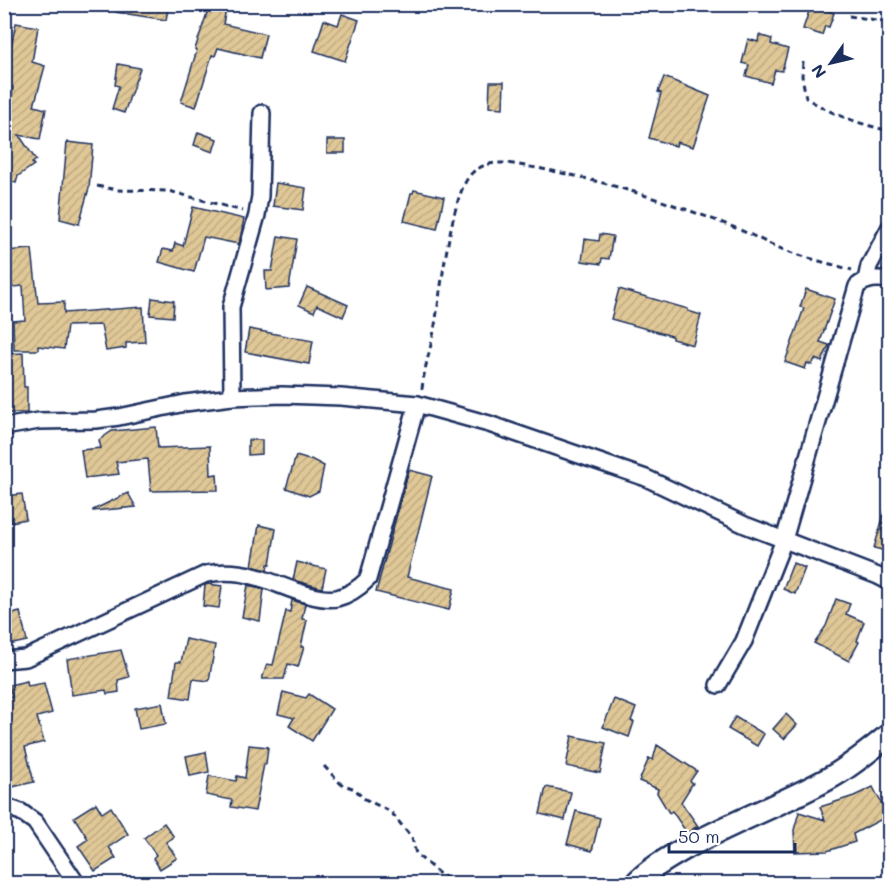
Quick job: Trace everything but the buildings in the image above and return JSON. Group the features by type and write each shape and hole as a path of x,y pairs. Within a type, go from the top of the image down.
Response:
{"street":[{"path":"232,397 231,307 257,215 260,196 261,113"},
{"path":"864,281 869,266 890,227"},
{"path":"718,685 744,641 784,540 857,286 864,281 876,278 890,280"},
{"path":"4,427 39,421 96,420 119,417 184,403 232,397 282,395 341,397 419,405 489,424 646,478 745,525 890,582"},
{"path":"4,660 26,658 206,574 222,571 255,576 325,598 337,598 358,588 368,579 419,405"},
{"path":"635,884 642,876 672,856 713,833 827,780 890,734"},
{"path":"4,806 21,812 34,822 78,884"}],"path":[{"path":"849,16 890,22"},
{"path":"803,62 802,76 806,98 846,120 890,131"},
{"path":"419,405 424,368 433,335 458,203 464,184 471,174 484,164 501,162 574,175 617,186 727,225 788,251 853,270 864,281"},
{"path":"97,186 117,190 169,190 257,215"},
{"path":"324,766 341,784 355,789 363,798 392,812 412,838 416,854 442,876 467,884"}]}
